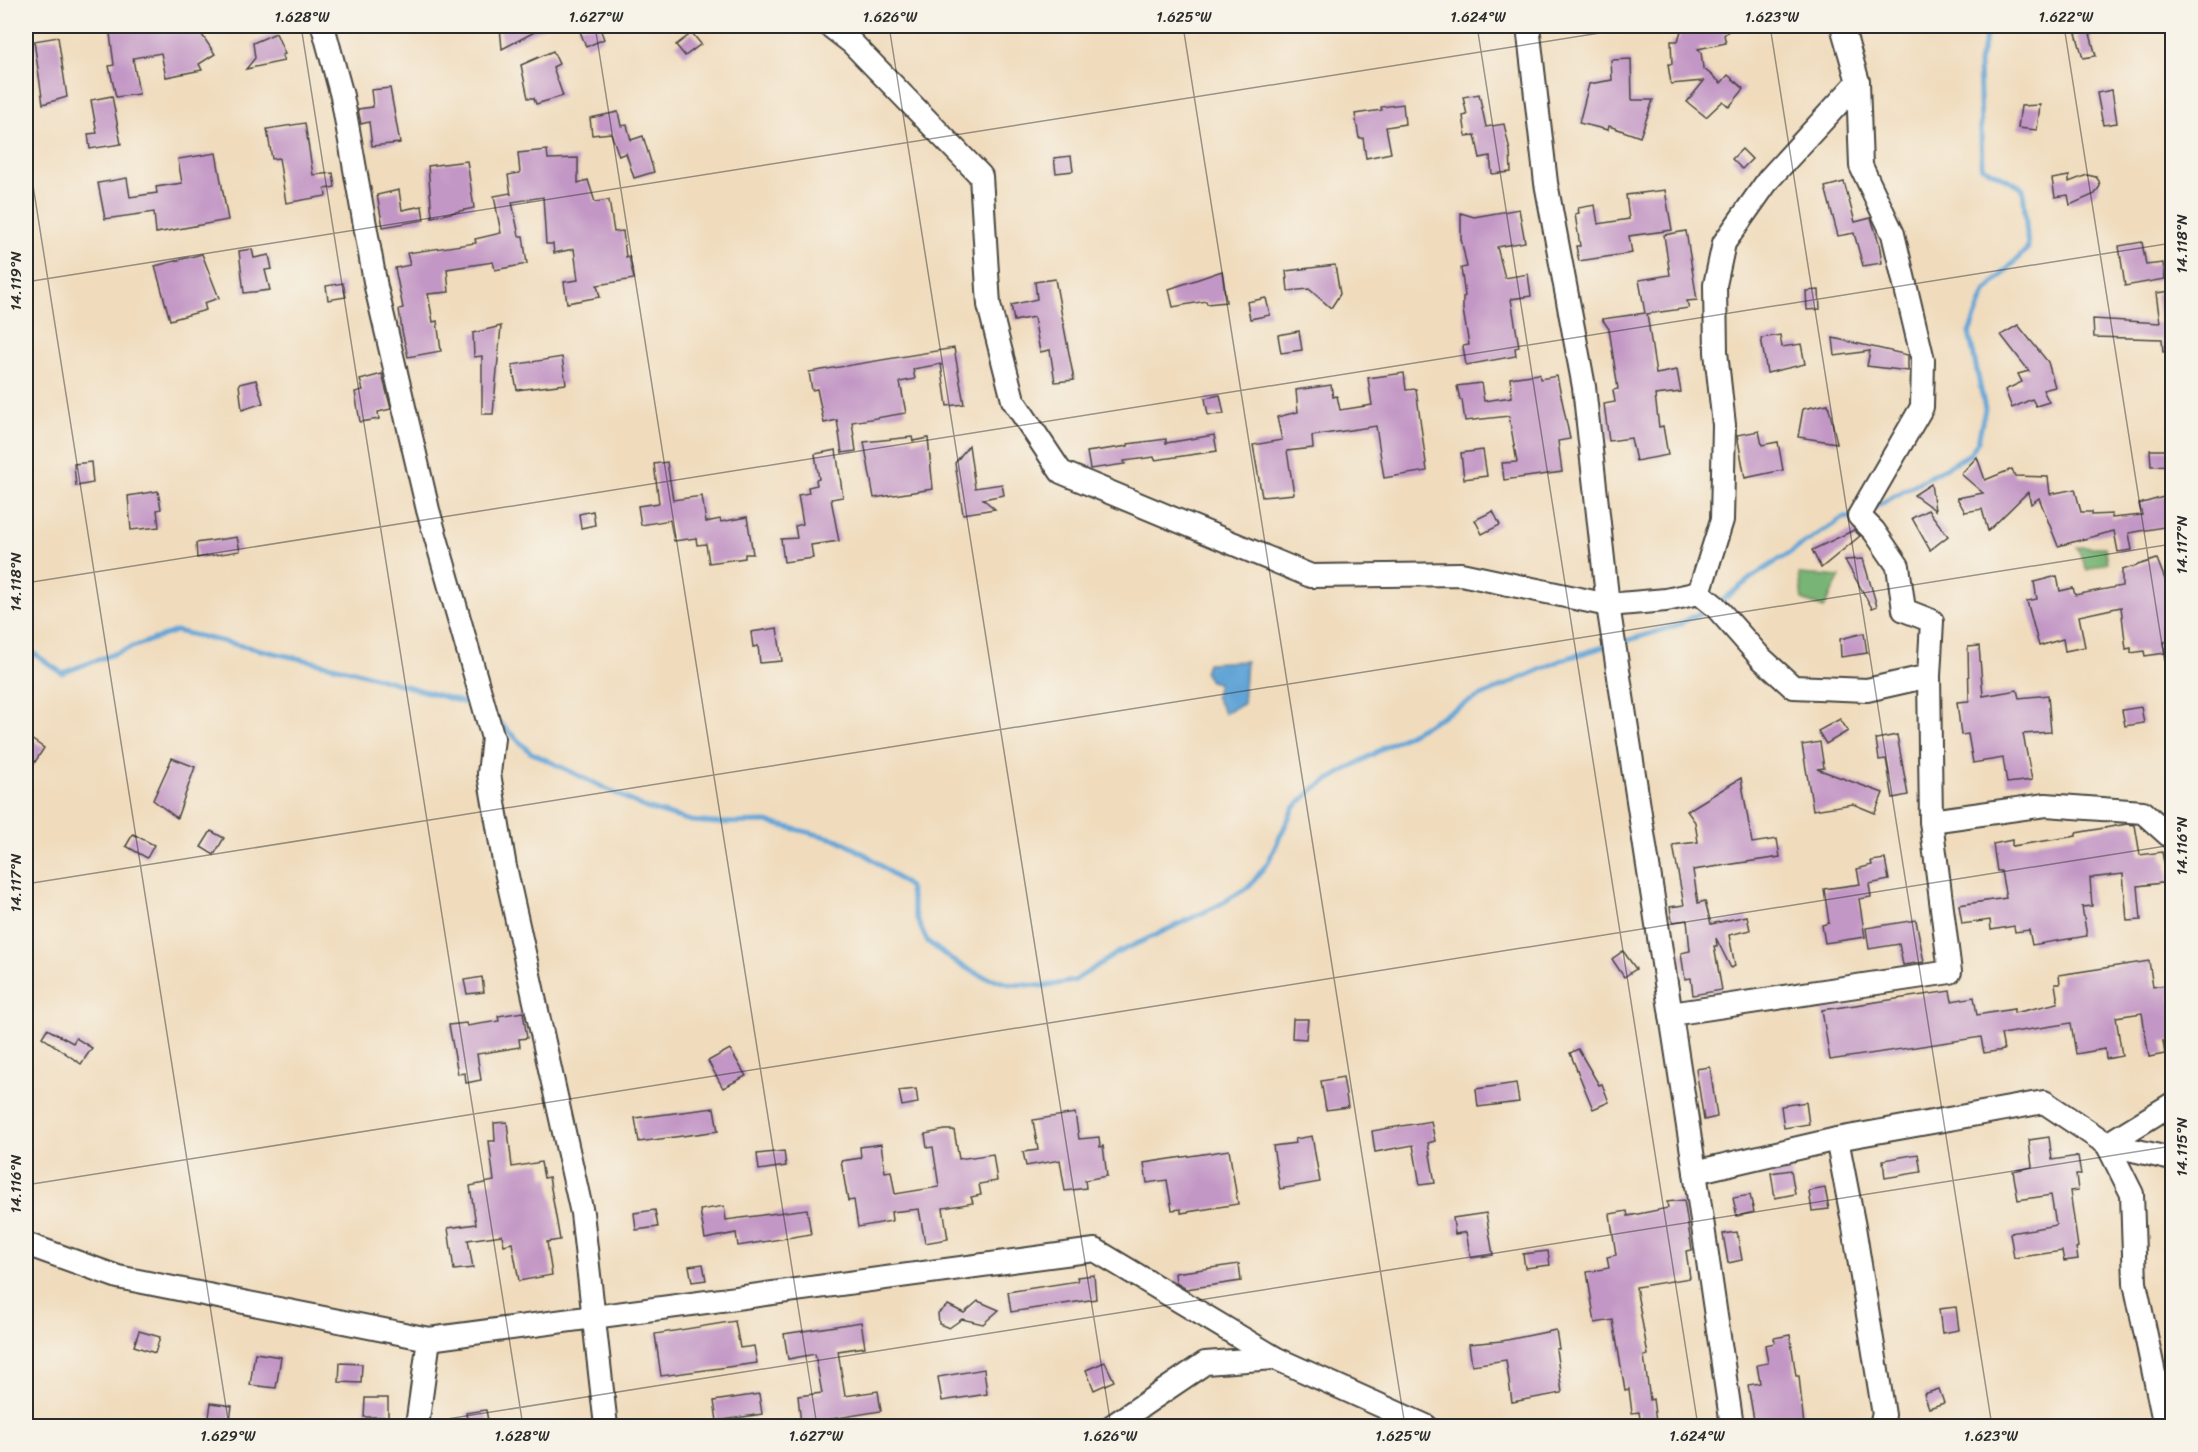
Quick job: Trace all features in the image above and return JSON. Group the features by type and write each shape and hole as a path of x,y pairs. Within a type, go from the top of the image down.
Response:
{"street":[{"path":"323,26 342,96 376,287 428,510 493,738 489,774 505,867 582,1213 606,1426"},
{"path":"830,26 852,43 981,177 989,305 1013,400 1061,472 1311,576 1461,574 1608,605 1666,600 1699,593"},
{"path":"1671,1014 1950,972 1931,821 1929,676 1932,621 1904,610 1898,566 1874,531 1859,516 1922,407 1923,360 1893,234 1862,166 1858,82 1842,26"},
{"path":"1530,27 1546,183 1584,387 1608,605 1732,1426"},
{"path":"1699,593 1722,520 1724,425 1716,352 1715,285 1724,243 1769,179 1858,82"},
{"path":"1699,593 1715,606 1761,658 1793,687 1868,690 1929,676"},
{"path":"1931,821 2046,805 2143,812 2172,838"},
{"path":"1695,1172 1837,1139 2044,1102 2107,1144 2172,1159"},
{"path":"2107,1144 2172,1104"},
{"path":"1837,1139 1854,1227 1884,1415 1880,1426"},
{"path":"2107,1144 2132,1194 2135,1283 2165,1426"},
{"path":"26,1244 118,1277 429,1339 1095,1250 1275,1358 1426,1426"},
{"path":"417,1426 429,1339"},
{"path":"1112,1426 1205,1363 1275,1358"}],"green space":[{"path":"2077,547 2105,547 2108,562 2087,570"},
{"path":"1799,574 1840,577 1824,608 1802,600"}],"water":[{"path":"1246,661 1243,704 1224,713 1215,696 1218,683 1210,681 1204,672 1207,663"}],"building":[{"path":"109,26 196,26 215,54 199,64 202,70 166,77 161,53 133,58 139,94 116,97 109,66 114,65"},
{"path":"546,26 502,49 500,27"},
{"path":"578,26 599,26 604,39 586,47"},
{"path":"1694,26 1734,26 1724,35 1726,43 1698,49 1701,52 1703,68 1721,83 1728,75 1744,89 1729,107 1723,101 1706,117 1687,102 1704,81 1671,84 1668,64 1672,64 1671,41 1678,41 1682,27 1693,30"},
{"path":"2089,30 2096,56 2083,58 2076,33"},
{"path":"276,33 285,54 282,55 284,61 246,69 255,58 253,43"},
{"path":"692,33 701,44 685,56 676,45"},
{"path":"58,37 67,97 43,104 34,41"},
{"path":"553,51 559,64 553,67 563,96 536,104 534,98 528,98 521,65"},
{"path":"1631,59 1632,100 1653,100 1640,137 1609,126 1608,130 1579,123 1589,84 1612,80 1611,60"},
{"path":"390,88 400,143 372,146 369,122 361,124 358,109 373,107 371,90"},
{"path":"2112,90 2117,123 2103,125 2097,93"},
{"path":"1479,94 1486,127 1504,124 1510,151 1511,172 1492,174 1490,156 1480,158 1475,135 1466,136 1463,116 1467,115 1463,97"},
{"path":"112,96 121,144 90,149 88,134 97,133 91,100"},
{"path":"1403,104 1405,124 1386,127 1391,153 1366,158 1363,138 1359,138 1355,114"},
{"path":"2040,105 2037,130 2018,128 2021,106"},
{"path":"618,112 621,126 627,125 631,140 643,136 654,172 634,178 626,153 619,156 611,133 592,135 590,118"},
{"path":"305,123 313,175 333,173 335,187 325,189 326,196 286,203 279,158 272,159 267,129"},
{"path":"1742,149 1752,159 1742,169 1732,159"},
{"path":"547,150 548,159 578,158 578,183 588,180 595,202 609,200 614,232 623,231 626,257 629,256 634,279 597,285 600,297 567,303 564,282 578,280 574,249 554,253 553,244 546,244 543,197 512,202 519,236 523,236 527,264 495,270 493,262 447,269 449,292 428,294 433,322 437,321 441,351 408,357 402,331 399,309 403,308 395,268 410,265 407,253 476,243 475,239 501,233 494,196 510,193 511,195 508,175 520,173 518,153"},
{"path":"216,153 228,220 156,233 154,212 105,219 98,183 127,178 130,197 157,193 156,187 182,183 178,159"},
{"path":"1071,156 1073,171 1056,173 1054,158"},
{"path":"467,161 474,208 432,217 428,166"},
{"path":"2087,175 2096,177 2099,181 2100,186 2095,194 2070,205 2068,195 2055,197 2052,179 2069,176 2069,182"},
{"path":"1844,182 1855,222 1871,218 1879,243 1882,263 1863,266 1854,233 1838,236 1825,187"},
{"path":"399,190 402,210 422,206 424,220 383,227 377,195"},
{"path":"1665,190 1672,230 1629,236 1632,253 1579,261 1576,246 1580,246 1575,214 1579,213 1578,208 1595,205 1598,224 1629,219 1626,195"},
{"path":"1519,209 1525,242 1497,247 1505,278 1528,274 1531,296 1511,299 1519,347 1515,348 1516,356 1466,365 1463,346 1469,345 1463,310 1463,297 1465,296 1461,268 1467,267 1461,239 1461,213 1474,217"},
{"path":"1686,231 1697,300 1687,301 1689,308 1647,314 1656,374 1677,370 1681,392 1655,395 1659,427 1663,426 1668,455 1636,461 1631,438 1609,441 1604,404 1615,402 1613,390 1618,389 1609,329 1602,319 1645,313 1639,280 1670,275 1664,235"},
{"path":"2142,242 2146,265 2163,263 2165,279 2125,286 2119,246"},
{"path":"252,249 254,258 269,255 272,269 265,270 270,290 244,293 239,251"},
{"path":"202,254 219,298 204,303 206,310 170,320 155,266"},
{"path":"1335,265 1340,294 1331,308 1309,289 1288,291 1286,271"},
{"path":"1222,271 1226,302 1207,304 1206,301 1173,307 1169,289"},
{"path":"1055,279 1074,380 1055,382 1050,350 1040,352 1034,317 1014,321 1011,305 1037,299 1035,282"},
{"path":"343,283 346,297 328,300 326,286"},
{"path":"1819,290 1820,309 1807,310 1806,291"},
{"path":"2172,291 2172,352 2163,352 2162,339 2094,337 2093,319 2160,323 2156,293"},
{"path":"1266,298 1270,315 1250,319 1247,302"},
{"path":"2018,325 2048,362 2055,387 2043,390 2049,402 2036,406 2032,399 2012,408 2005,390 2022,382 2018,374 2029,371 2001,335"},
{"path":"501,326 493,414 482,414 482,356 474,357 473,333"},
{"path":"1299,331 1302,350 1281,353 1278,335"},
{"path":"1780,335 1782,347 1801,344 1805,364 1767,373 1761,338"},
{"path":"1833,338 1908,355 1908,371 1867,366 1870,351 1835,356"},
{"path":"954,348 964,404 947,406 941,364 913,369 915,379 900,382 906,413 852,422 856,451 842,453 837,420 824,423 817,389 812,390 809,372"},
{"path":"562,357 566,384 517,390 512,365"},
{"path":"1404,373 1406,390 1416,389 1427,471 1384,478 1376,426 1312,436 1313,448 1287,451 1294,494 1262,497 1253,445 1282,440 1277,417 1298,412 1296,390 1331,385 1333,397 1337,396 1340,410 1372,405 1368,378"},
{"path":"382,374 391,409 378,412 379,419 360,422 355,392 363,390 360,380"},
{"path":"1539,374 1540,379 1557,376 1570,439 1558,441 1562,472 1504,480 1502,463 1517,462 1509,416 1465,421 1457,386 1481,383 1484,401 1512,397 1510,378"},
{"path":"256,380 263,403 242,410 239,384"},
{"path":"1220,395 1224,414 1208,415 1205,398"},
{"path":"1828,404 1837,443 1798,437 1803,409"},
{"path":"1759,431 1762,445 1778,442 1783,470 1745,478 1737,435"},
{"path":"1214,435 1217,451 1155,460 1154,457 1124,461 1125,464 1090,469 1087,452 1128,446 1128,444 1166,439 1166,443"},
{"path":"912,437 913,441 928,438 933,489 874,498 864,442"},
{"path":"969,445 975,488 1002,484 1004,495 983,499 995,509 963,514 955,463"},
{"path":"836,450 843,497 831,499 839,541 811,545 813,558 784,562 781,539 797,538 795,526 803,524 798,495 809,493 808,487 817,485 816,480 819,479 815,454"},
{"path":"1483,450 1487,476 1464,479 1461,453"},
{"path":"2150,450 2172,450 2172,465 2151,466"},
{"path":"1977,457 1985,480 2012,469 2015,476 2048,477 2050,494 2075,489 2081,512 2092,512 2092,515 2112,514 2112,518 2142,515 2139,504 2167,496 2170,526 2129,533 2132,550 2118,552 2114,531 2058,546 2039,498 2031,504 2028,492 1988,531 1982,509 1965,512 1957,498 1983,493 1961,474"},
{"path":"91,462 93,483 76,486 74,464"},
{"path":"667,462 673,500 702,496 706,522 720,519 721,522 747,517 753,554 745,554 745,558 709,563 706,544 697,545 696,538 674,541 670,520 641,525 638,506 659,503 654,464"},
{"path":"1931,484 1935,510 1914,495"},
{"path":"158,491 161,509 157,510 159,527 131,530 128,496"},
{"path":"1928,510 1948,536 1930,550 1912,518"},
{"path":"593,511 595,525 581,528 579,514"},
{"path":"1493,511 1500,525 1482,534 1475,520"},
{"path":"1854,530 1860,536 1821,568 1812,550"},
{"path":"237,537 240,551 197,558 196,543"},
{"path":"1863,559 1877,606 1872,608 1845,560"},
{"path":"2157,559 2168,587 2172,586 2172,640 2164,642 2165,653 2145,656 2144,651 2131,653 2131,648 2126,649 2121,607 2079,616 2085,647 2065,651 2063,639 2039,646 2027,601 2037,599 2034,582 2057,576 2060,591 2073,588 2075,595 2122,586 2122,570"},
{"path":"777,628 782,661 760,663 758,646 753,647 751,632"},
{"path":"1864,633 1867,653 1841,657 1840,639"},
{"path":"1979,646 1983,696 2017,690 2019,698 2048,695 2051,732 2023,734 2032,780 2007,783 2003,758 1973,763 1968,734 1961,735 1957,702 1969,701 1968,647"},
{"path":"2141,707 2144,723 2125,726 2122,710"},
{"path":"1840,719 1848,731 1826,744 1818,731"},
{"path":"1897,735 1908,795 1893,798 1886,759 1879,760 1876,739"},
{"path":"31,739 44,748 26,776 26,748"},
{"path":"1820,742 1824,768 1817,769 1883,793 1875,813 1853,804 1813,810 1802,745"},
{"path":"172,758 195,767 177,818 153,800"},
{"path":"1741,778 1752,843 1777,839 1780,857 1693,870 1698,903 1705,901 1711,924 1747,916 1750,930 1729,935 1735,966 1731,968 1716,938 1717,946 1714,946 1722,990 1693,995 1691,978 1685,979 1681,953 1690,951 1687,920 1672,922 1670,907 1684,905 1673,845 1698,842 1695,822 1687,811"},
{"path":"2127,824 2135,825 2140,855 2162,852 2169,882 2138,886 2141,920 2127,921 2123,874 2090,878 2092,906 2082,907 2087,936 2032,945 2029,930 2015,932 2014,926 1991,930 1990,920 1962,924 1959,905 2006,898 2001,871 1997,871 1993,844 2012,840 2012,846 2076,836 2076,833"},
{"path":"211,831 224,838 214,855 201,847"},
{"path":"133,834 154,845 147,858 126,846"},
{"path":"1885,859 1889,880 1869,884 1871,897 1859,899 1865,937 1825,943 1822,925 1829,923 1824,889 1860,884 1857,869 1872,865 1871,861"},
{"path":"1916,920 1924,962 1903,965 1899,944 1869,949 1866,928"},
{"path":"1623,951 1636,969 1624,977 1612,959"},
{"path":"2149,961 2153,987 2172,984 2172,1041 2163,1041 2165,1054 2149,1057 2142,1013 2116,1017 2122,1056 2106,1059 2105,1049 2076,1054 2071,1023 2001,1034 2004,1050 1984,1053 1981,1037 1830,1060 1822,1010 1950,991 1952,1001 1974,997 1977,1015 2014,1009 2014,1013 2058,1003 2055,984 2060,984 2059,975"},
{"path":"482,977 484,992 467,994 464,980"},
{"path":"523,1012 527,1038 519,1039 520,1047 477,1054 481,1080 466,1083 465,1073 458,1074 449,1025 466,1023 467,1026 499,1021 498,1016"},
{"path":"1293,1019 1308,1019 1306,1039 1292,1038"},
{"path":"47,1029 73,1043 76,1038 92,1048 81,1064 42,1037"},
{"path":"730,1049 746,1076 723,1088 708,1061"},
{"path":"1578,1049 1599,1085 1602,1084 1609,1102 1593,1109 1570,1053"},
{"path":"1710,1067 1717,1117 1704,1120 1696,1069"},
{"path":"1343,1077 1348,1107 1326,1110 1321,1081"},
{"path":"1516,1083 1519,1102 1478,1107 1476,1089"},
{"path":"916,1089 918,1103 902,1106 899,1091"},
{"path":"1806,1102 1809,1124 1784,1128 1781,1106"},
{"path":"714,1108 718,1131 639,1142 635,1118"},
{"path":"1075,1113 1079,1139 1099,1137 1100,1147 1103,1146 1107,1176 1085,1180 1086,1188 1065,1191 1060,1160 1026,1166 1023,1152 1038,1150 1033,1120"},
{"path":"1431,1121 1435,1141 1428,1143 1435,1183 1420,1185 1413,1145 1375,1152 1372,1131"},
{"path":"507,1122 512,1167 541,1162 544,1178 549,1177 560,1240 547,1242 552,1275 519,1281 512,1243 504,1245 502,1235 468,1240 473,1268 454,1270 448,1228 476,1224 470,1186 494,1181 489,1141 495,1141 494,1123"},
{"path":"954,1130 959,1159 993,1154 997,1181 979,1184 981,1195 971,1197 973,1203 943,1208 948,1239 925,1243 919,1209 891,1212 892,1221 858,1227 854,1200 848,1201 841,1161 861,1158 860,1147 881,1144 885,1172 891,1171 895,1194 939,1187 933,1147 927,1148 925,1134"},
{"path":"1312,1136 1320,1182 1280,1189 1273,1146 1296,1143 1295,1139"},
{"path":"2049,1137 2052,1160 2078,1156 2081,1175 2076,1175 2078,1190 2070,1191 2078,1259 2064,1261 2062,1251 2014,1258 2010,1233 2056,1225 2051,1195 2018,1200 2013,1171 2032,1167 2029,1140"},
{"path":"1229,1150 1238,1204 1181,1213 1181,1209 1172,1210 1167,1180 1147,1183 1144,1163"},
{"path":"784,1151 786,1166 759,1170 757,1154"},
{"path":"1918,1154 1921,1172 1885,1178 1883,1160"},
{"path":"1791,1170 1795,1194 1775,1198 1771,1173"},
{"path":"1825,1188 1829,1209 1812,1211 1809,1191"},
{"path":"1750,1195 1754,1212 1737,1216 1733,1198"},
{"path":"1684,1200 1692,1250 1686,1251 1690,1278 1636,1287 1648,1355 1644,1356 1650,1400 1653,1399 1656,1422 1641,1425 1639,1412 1632,1413 1629,1389 1625,1390 1613,1320 1595,1323 1587,1272 1609,1268 1607,1257 1616,1255 1610,1214 1627,1211 1628,1216 1668,1208 1667,1202"},
{"path":"724,1206 726,1220 807,1209 811,1234 738,1246 736,1233 705,1239 700,1210"},
{"path":"655,1210 658,1227 636,1230 634,1213"},
{"path":"1486,1213 1493,1255 1471,1258 1466,1232 1455,1234 1453,1218"},
{"path":"1737,1232 1742,1260 1728,1263 1723,1234"},
{"path":"1548,1251 1550,1265 1525,1268 1523,1254"},
{"path":"703,1264 706,1280 692,1282 689,1266"},
{"path":"1239,1264 1241,1281 1186,1289 1176,1283 1175,1273"},
{"path":"1094,1275 1096,1299 1011,1312 1008,1292 1078,1281 1077,1277"},
{"path":"978,1301 999,1310 983,1324 962,1319 949,1328 939,1324 938,1313 948,1305 964,1313"},
{"path":"1956,1307 1959,1330 1942,1333 1939,1309"},
{"path":"735,1321 740,1348 754,1346 757,1363 661,1376 655,1334"},
{"path":"861,1322 865,1347 838,1351 845,1396 878,1391 881,1411 801,1424 798,1396 822,1393 815,1354 788,1359 784,1334"},
{"path":"1556,1330 1559,1349 1556,1349 1562,1393 1512,1402 1506,1360 1472,1365 1469,1344 1502,1341"},
{"path":"139,1331 160,1337 155,1353 134,1346"},
{"path":"1790,1335 1796,1376 1799,1376 1804,1426 1755,1426 1748,1385 1760,1383 1757,1365 1768,1363 1765,1345 1775,1343 1774,1338"},
{"path":"255,1353 281,1357 276,1388 250,1385"},
{"path":"1105,1362 1114,1381 1094,1390 1086,1370"},
{"path":"340,1363 362,1364 361,1383 339,1382"},
{"path":"984,1369 987,1394 942,1401 938,1377"},
{"path":"1939,1389 1944,1403 1929,1408 1924,1394"},
{"path":"759,1394 762,1414 717,1421 714,1401"},
{"path":"365,1398 388,1398 388,1417 364,1417"},
{"path":"211,1403 232,1406 230,1420 209,1417"},
{"path":"486,1410 489,1426 468,1426 466,1413"}],"waterway":[{"path":"1873,508 1970,454 1978,441 1985,409 1969,333 1985,292 2028,248 2023,188 1982,166 1979,62 1989,26"},
{"path":"1719,603 1751,578 1843,518 1854,517"},
{"path":"1619,643 1675,626 1708,609"},
{"path":"26,648 62,673 176,631 350,670 476,706"},
{"path":"496,719 530,752 646,808 691,821 767,822 839,840 868,856 909,887 915,915 927,941 953,961 982,976 1010,984 1045,986 1074,981 1117,953 1217,906 1250,886 1268,862 1293,809 1315,788 1470,701 1564,659 1607,646"}]}
